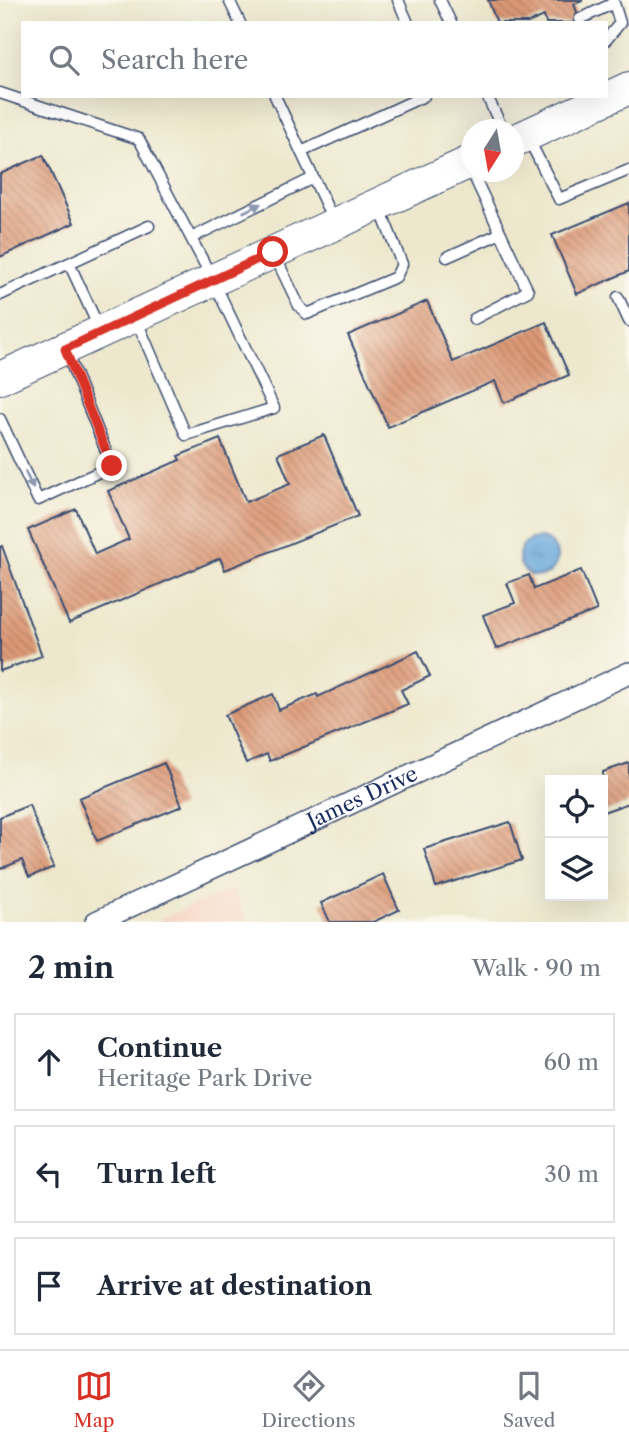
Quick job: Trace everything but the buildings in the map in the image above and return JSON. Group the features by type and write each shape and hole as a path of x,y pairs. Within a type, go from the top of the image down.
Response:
{"street":[{"path":"608,97 629,88"},
{"path":"524,131 605,98"},
{"path":"0,378 378,204 461,170"},
{"name":"James Drive","path":"96,922 629,673"}],"lane":[{"path":"229,0 239,21"},
{"path":"398,0 407,21"},
{"path":"440,0 450,21"},
{"path":"580,19 614,1 620,23 608,38"},
{"path":"0,93 139,139 213,279 274,408 186,435 135,316"},
{"path":"276,98 334,224"},
{"path":"301,152 420,98"},
{"path":"488,98 503,119"},
{"path":"524,149 559,199 629,170"},
{"path":"191,238 313,178"},
{"path":"474,319 528,291 478,182"},
{"path":"273,252 299,306 307,314 396,276 402,264 378,204"},
{"path":"0,295 149,226"},
{"path":"447,257 501,233"},
{"path":"69,263 101,332"},
{"path":"618,297 629,321"},
{"path":"0,419 38,500 112,466 65,349"}],"shaded area":[{"path":"232,889 248,922 161,922 160,919"}],"water":[{"path":"538,538 551,544 557,557 551,570 538,576 525,570 519,557 525,544"}],"route":[{"path":"112,466 65,349 273,252"}]}
